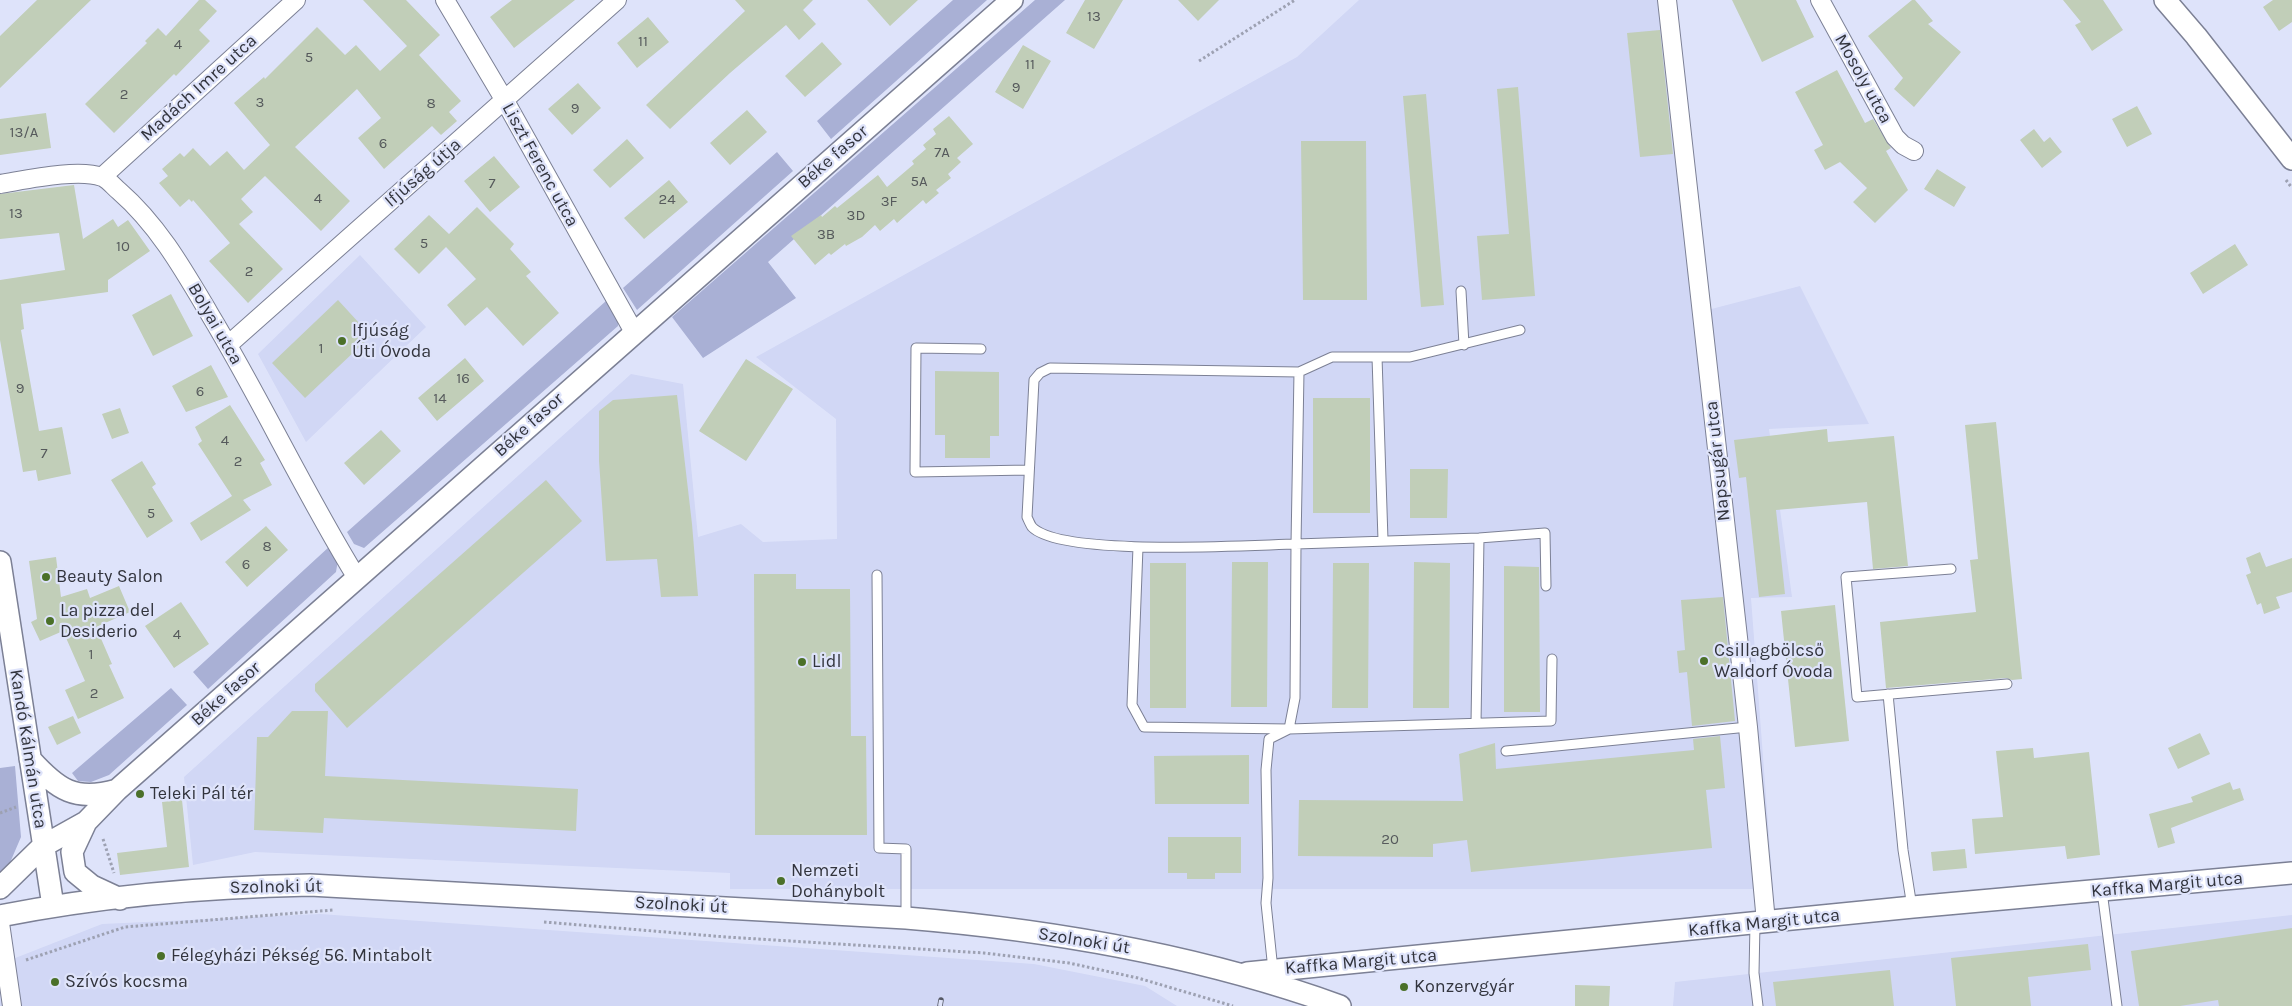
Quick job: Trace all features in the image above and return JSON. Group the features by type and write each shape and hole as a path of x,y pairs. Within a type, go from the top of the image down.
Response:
{"street":[{"name":"Madách Imre utca","path":"102,177 296,0"},
{"name":"Liszt Ferenc utca","path":"445,0 505,101 634,332"},
{"name":"Ifjúság útja","path":"228,345 617,0"},
{"name":"Béke fasor","path":"43,846 86,822 117,790 1012,0"},
{"name":"Napsugár utca","path":"1667,0 1748,727 1761,923"},
{"name":"Mosoly utca","path":"1820,0 1895,137 1903,145 1914,151"},
{"path":"2165,0 2196,36 2292,158"},
{"path":"0,184 84,174 102,177"},
{"name":"Bolyai utca","path":"102,177 135,205 172,250 228,345 332,538 357,578"},
{"name":"Kandó Kálmán utca","path":"0,562 7,653 30,760 53,906"},
{"path":"30,760 50,781 84,795 101,794 117,790"},
{"path":"75,872 72,852 86,822"},
{"path":"0,888 43,846 92,886 118,889"},
{"name":"Kaffka Margit utca","path":"1237,975 1912,908 2292,873"},
{"name":"Szolnoki út","path":"0,916 53,906 118,889 310,885 906,918 983,924 1139,950 1237,975 1340,1006"},
{"path":"0,923 12,1006"}],"lane":[{"path":"1461,291 1464,345"},
{"path":"1520,330 1410,358 1332,357 1299,372 1050,368 1040,373 1034,380 1032,387 1027,517 1032,527 1050,536 1074,543 1138,547 1479,538 1545,533 1546,586"},
{"path":"981,349 916,348 915,472 1029,470"},
{"path":"1377,357 1383,540"},
{"path":"1289,729 1296,698 1299,372"},
{"path":"1476,723 1479,538"},
{"path":"1138,547 1132,705 1144,727 1289,729 1551,721 1552,659"},
{"path":"1951,569 1846,577 1857,697 2007,684"},
{"path":"877,575 879,848 906,848 906,918"},
{"path":"1888,694 1903,850 1912,908"},
{"path":"1506,751 1748,727"},
{"path":"1273,970 1266,903 1268,878 1266,770 1269,739 1289,729"},
{"path":"2102,891 2117,1006"},
{"path":"1758,1006 1754,973 1761,923"}],"path":[{"path":"1199,61 1295,0"},
{"path":"0,813 19,806"},
{"path":"102,838 118,889"},
{"path":"7,966 125,926 310,910 337,910"},
{"path":"538,921 726,937 984,953 1068,963 1138,978 1233,1006"}],"shaded area":[{"path":"953,0 987,0 831,139 817,121"},
{"path":"1035,0 1065,0 768,262 796,298 703,358 672,317"},
{"path":"1359,0 1666,0 1696,313 1800,286 1869,424 1769,429 1792,597 1751,598 1773,889 730,889 730,873 255,852 193,865 184,777 631,374 683,384 698,537 741,524 763,542 837,539 836,419 756,357 1297,57"},
{"path":"777,152 793,171 637,310 623,288"},
{"name":"Ifjúság Úti Óvoda","path":"360,255 426,327 306,442 258,354"},
{"path":"606,301 618,318 618,326 364,548 354,544 347,532"},
{"path":"330,546 338,560 336,572 208,689 193,672"},
{"path":"171,688 187,705 109,775 91,782 78,781 72,773"},
{"path":"15,766 21,837 9,865 0,872 0,768"},
{"path":"320,914 1034,964 1145,986 1177,1006 0,1006 0,964 102,924"},
{"path":"2292,915 2292,1006 1673,1006 1675,982"}],"building":[{"path":"37,0 91,0 0,88 0,36"},
{"path":"199,0 205,0 217,11 199,30 210,41 176,76 174,74 114,133 85,104 147,43 145,41 158,28 166,36"},
{"path":"363,0 406,0 440,35 419,55 461,101 449,112 457,121 441,135 432,126 384,169 358,138 381,118 357,89 295,147 350,201 321,231 265,176 241,199 253,212 239,224 283,269 248,303 209,261 230,243 193,200 192,202 189,199 180,207 159,183 168,176 162,169 180,153 184,157 193,148 210,166 227,151 244,170 270,145 234,103 264,77 265,79 317,27 345,55 356,45 380,71 407,46"},
{"path":"512,0 575,0 514,48 490,17"},
{"path":"735,0 813,0 803,10 816,24 799,40 786,25 730,73 670,129 646,105 745,11"},
{"path":"867,0 918,0 890,26"},
{"path":"1085,0 1123,0 1094,49 1066,33"},
{"path":"1178,0 1219,0 1198,21"},
{"path":"1732,0 1796,0 1814,37 1762,62"},
{"path":"1912,0 1915,0 1933,21 1928,24 1961,52 1914,107 1894,89 1903,78 1868,36"},
{"path":"2063,0 2103,0 2123,30 2092,51 2075,25 2081,22"},
{"path":"2273,0 2292,0 2292,22 2279,31 2263,7"},
{"path":"648,17 669,42 637,68 617,43"},
{"path":"1660,30 1673,154 1640,157 1627,33"},
{"path":"822,42 842,64 805,97 785,76"},
{"path":"1023,45 1051,61 1023,109 995,92"},
{"path":"1837,70 1865,123 1873,119 1891,148 1886,151 1908,190 1875,223 1853,202 1867,188 1840,162 1825,170 1814,150 1823,145 1795,92"},
{"path":"578,83 601,108 572,135 548,109"},
{"path":"1518,87 1535,296 1482,300 1477,236 1509,234 1497,89"},
{"path":"1426,94 1444,305 1421,307 1403,96"},
{"path":"2137,106 2152,134 2127,147 2112,119"},
{"path":"747,110 767,132 730,165 710,143"},
{"path":"46,113 51,148 0,155 0,119"},
{"path":"949,116 973,144 957,158 961,162 948,174 951,178 936,190 939,193 926,204 923,200 897,223 894,219 880,231 875,225 862,237 846,246 845,244 831,255 829,253 815,265 791,236 821,215 822,217 835,206 837,208 878,175 887,187 914,164 912,161 926,149 923,145 936,134 933,129"},
{"path":"2034,129 2044,142 2050,137 2062,152 2042,168 2020,140"},
{"path":"627,139 644,158 610,188 593,170"},
{"path":"1301,141 1366,141 1367,300 1303,300"},
{"path":"494,156 520,187 490,212 464,181"},
{"path":"1937,169 1966,187 1954,207 1924,189"},
{"path":"669,180 688,202 644,239 624,218"},
{"path":"74,185 83,239 113,219 118,227 128,220 150,251 108,280 108,292 21,304 24,329 21,330 39,431 62,427 71,474 38,481 36,470 23,472 0,340 0,280 65,270 59,233 0,239 0,194"},
{"path":"477,207 514,244 510,249 531,272 526,276 559,313 523,346 487,307 465,326 447,305 476,279 446,247 419,274 394,249 429,215 449,234"},
{"path":"2235,244 2248,265 2203,294 2190,273"},
{"path":"171,294 193,336 153,356 132,315"},
{"path":"338,300 371,336 305,398 272,363"},
{"path":"465,358 484,381 437,421 418,398"},
{"path":"746,359 793,389 746,461 699,431"},
{"path":"211,365 228,397 186,412 172,386"},
{"path":"935,371 999,372 999,436 990,436 990,458 945,458 945,435 935,435"},
{"path":"677,395 692,524 698,596 661,597 657,559 606,561 599,461 599,411 613,400"},
{"path":"1313,398 1370,398 1370,513 1313,513"},
{"path":"230,405 265,460 260,463 272,485 243,500 251,510 201,541 190,523 232,496 198,444 202,441 195,427"},
{"path":"120,408 129,433 112,439 102,414"},
{"path":"1996,422 2022,679 2012,680 2006,678 1886,688 1880,622 1976,612 1970,560 1978,559 1965,425"},
{"path":"1827,429 1828,442 1894,436 1908,566 1873,569 1867,502 1776,510 1785,594 1759,597 1746,477 1739,478 1734,440"},
{"path":"381,430 401,451 364,485 344,463"},
{"path":"142,461 156,484 152,487 173,521 147,538 111,480"},
{"path":"1410,469 1448,469 1447,518 1410,518"},
{"path":"546,480 582,521 347,728 315,691 315,684"},
{"path":"266,526 288,550 247,587 225,562"},
{"path":"2260,552 2266,567 2292,558 2292,592 2276,597 2280,608 2264,614 2261,603 2257,605 2246,575 2251,573 2246,558"},
{"path":"56,557 61,597 87,589 90,598 119,586 130,612 96,627 112,664 109,665 124,698 78,719 65,690 85,681 63,631 40,641 31,622 37,619 29,561"},
{"path":"1232,562 1268,562 1267,707 1231,707"},
{"path":"1414,562 1450,563 1449,708 1413,708"},
{"path":"1150,563 1186,563 1186,708 1150,708"},
{"path":"1333,563 1369,563 1368,708 1332,708"},
{"path":"1504,566 1539,567 1540,712 1504,712"},
{"name":"Lidl","path":"754,574 796,574 796,589 850,589 851,736 866,736 867,835 755,835"},
{"name":"Csillagbölcső Waldorf Óvoda","path":"1723,597 1735,721 1692,726 1687,672 1679,673 1677,651 1685,650 1681,600"},
{"path":"181,602 209,644 174,668 145,626"},
{"path":"1835,605 1849,741 1795,747 1781,611"},
{"path":"292,711 328,711 325,776 578,789 576,831 324,818 323,833 254,830 257,737 268,737"},
{"path":"73,716 81,733 57,745 48,727"},
{"path":"2200,733 2210,754 2178,769 2168,748"},
{"path":"1720,736 1725,788 1706,790 1712,848 1471,872 1467,840 1433,844 1433,857 1298,856 1299,800 1463,801 1459,754 1495,743 1496,769 1694,750 1693,739"},
{"path":"2033,748 2034,758 2089,752 2100,855 2067,859 2065,846 1975,854 1972,819 2003,817 1996,751"},
{"path":"1249,755 1249,804 1155,804 1154,756"},
{"path":"2230,782 2233,790 2240,788 2244,800 2171,828 2175,843 2158,848 2149,814 2193,802 2191,797"},
{"path":"182,800 189,867 120,875 117,853 167,847 162,802"},
{"path":"1168,837 1241,837 1241,873 1215,873 1215,879 1187,879 1187,873 1168,873"},
{"path":"1965,849 1967,868 1933,871 1931,852"},
{"path":"2292,928 2292,1006 2219,1006 2218,1000 2180,1006 2139,1006 2131,951"},
{"path":"2088,944 2091,970 2028,977 2031,1006 1956,1006 1951,958"},
{"path":"1890,970 1894,1006 1776,1006 1773,982"},
{"path":"1575,985 1610,986 1609,1006 1575,1006"}],"railway":[{"path":"940,1006 941,1000"}],"place":[{"name":"Ifjúság Úti Óvoda","path":"342,341"},
{"name":"Beauty Salon","path":"46,577"},
{"name":"La pizza del Desiderio","path":"50,621"},
{"name":"Csillagbölcső Waldorf Óvoda","path":"1704,661"},
{"name":"Lidl","path":"802,662"},
{"name":"Teleki Pál tér","path":"140,794"},
{"name":"Nemzeti Dohánybolt","path":"781,881"},
{"name":"Félegyházi Pékség 56. Mintabolt","path":"161,956"},
{"name":"Szívós kocsma","path":"55,982"},
{"name":"Konzervgyár","path":"1404,987"}]}
